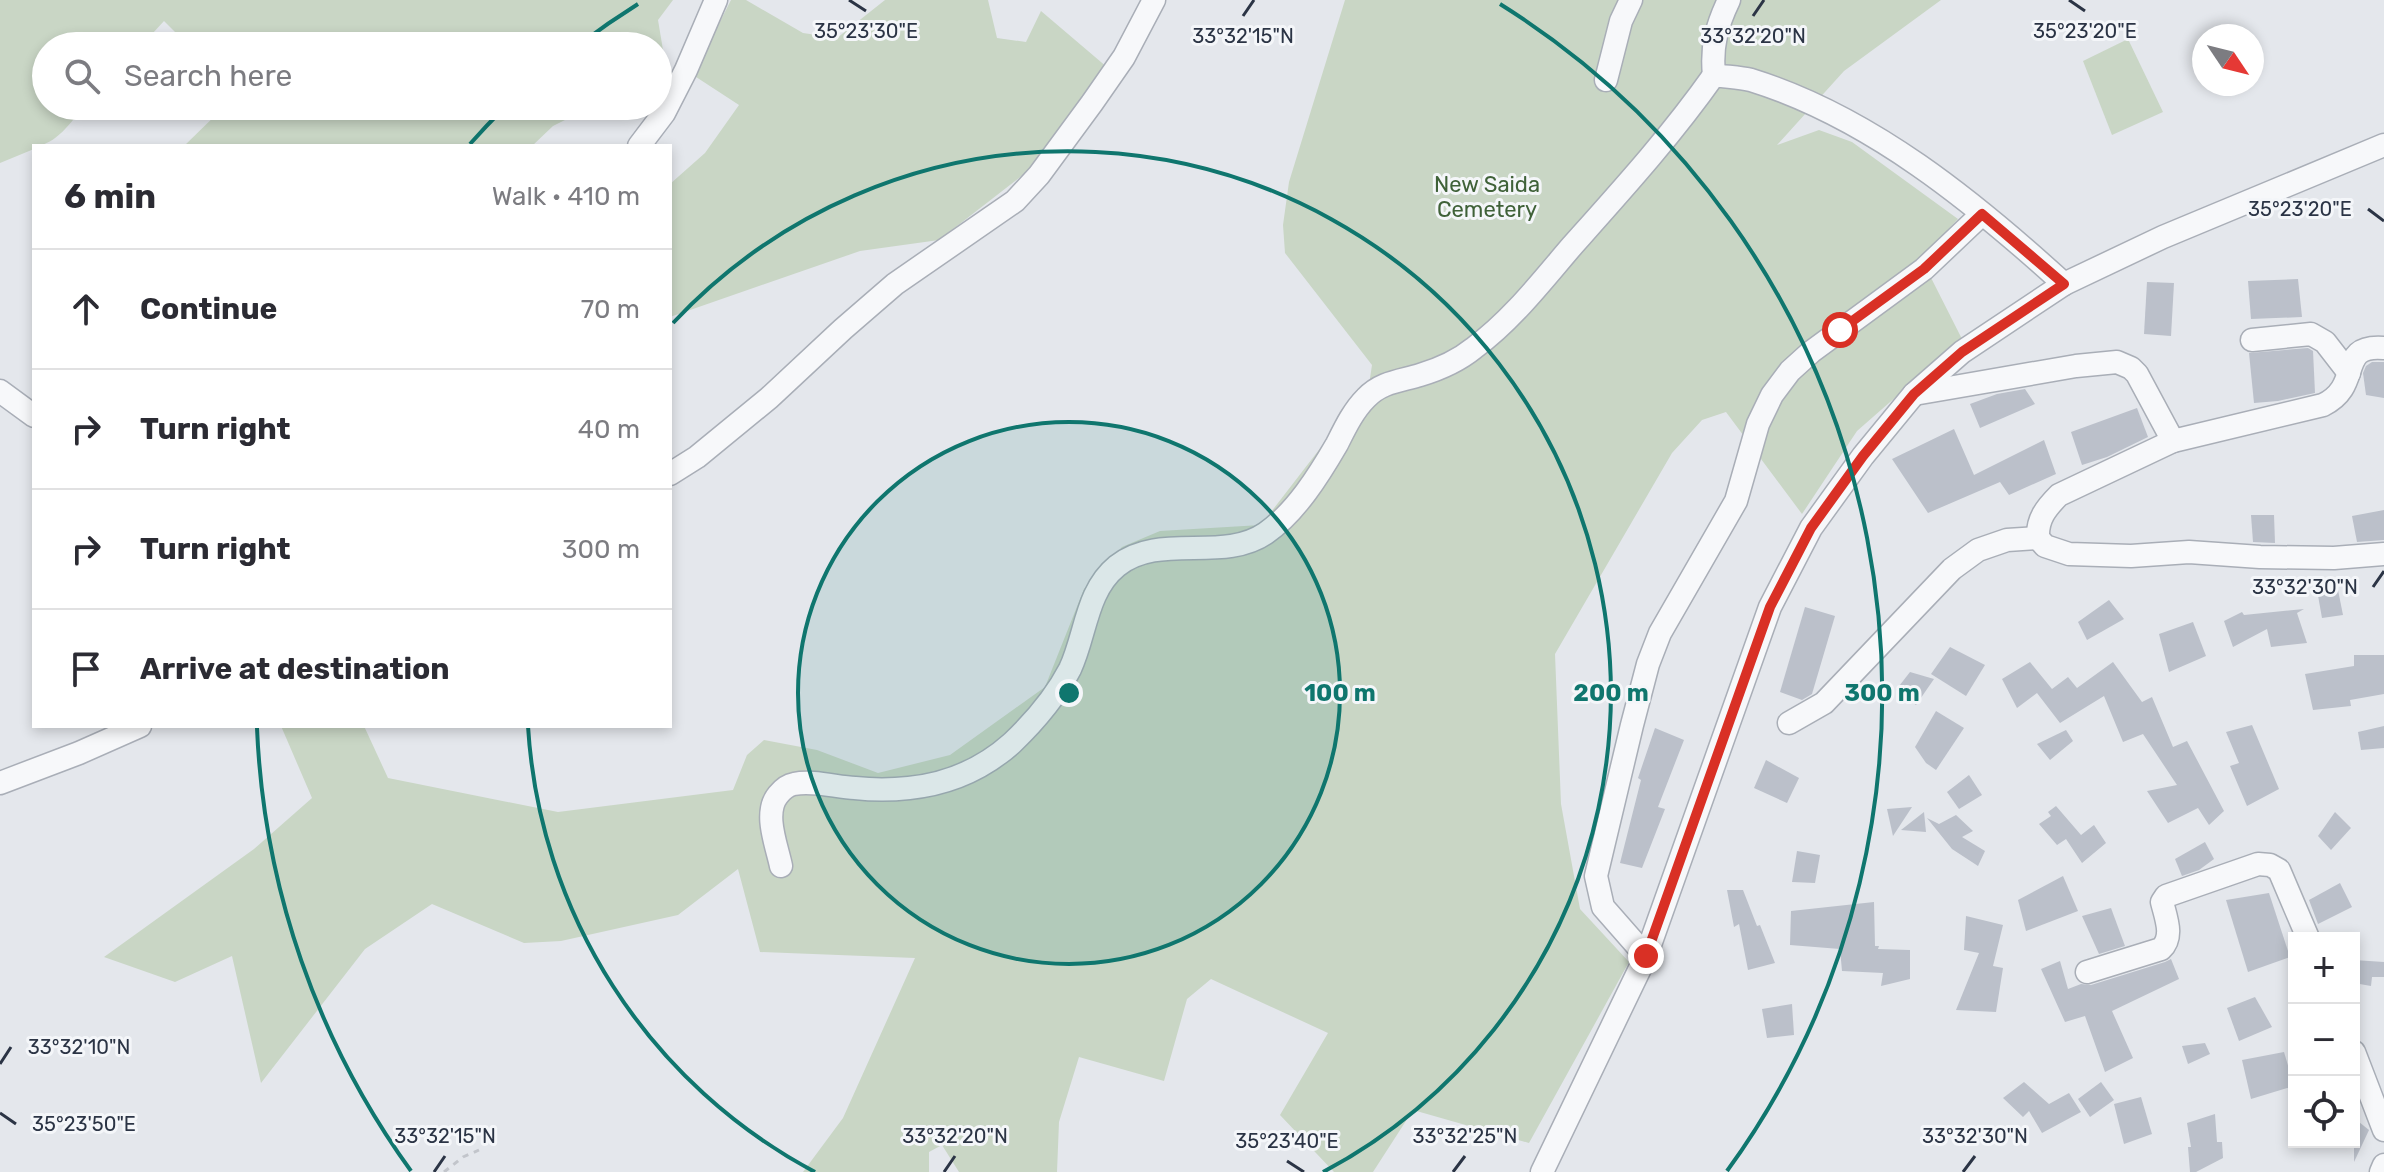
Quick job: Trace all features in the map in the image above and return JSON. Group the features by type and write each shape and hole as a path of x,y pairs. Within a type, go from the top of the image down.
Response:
{"street":[{"path":"672,97 716,0"},
{"path":"672,473 697,457 769,398 895,284 1015,201 1048,164 1100,92 1124,57 1154,0"},
{"path":"1606,80 1621,21 1631,0"},
{"path":"781,866 771,817 776,796 785,788 793,784 807,784 883,790 911,788 963,774 993,760 1022,734 1062,681 1082,639 1095,595 1117,566 1149,552 1236,545 1266,533 1282,519 1317,475 1364,399 1385,384 1419,376 1459,360 1501,324 1673,133 1714,75 1714,37 1729,0"},
{"path":"1714,75 1749,80 1813,105 1885,144 1982,214 2064,284"},
{"path":"641,144 659,120"},
{"path":"1542,1172 1646,956 1770,607 1811,528 1863,456 1914,394 1962,352 2064,284 2163,237 2384,145"},
{"path":"1646,956 1603,907 1596,876 1648,664 1660,633 1736,501 1758,424 1772,395 1790,371 1924,269 1982,214"},
{"path":"2252,340 2311,334 2325,342 2349,373"},
{"path":"2384,348 2370,347 2358,351 2339,394 2323,405 2173,441 2059,495 2046,508 2037,526 2038,538 2045,546 2069,554 2131,556 2189,552 2334,558 2384,554"},
{"path":"1914,394 2076,366 2117,362 2137,374 2173,441"},
{"path":"0,391 32,415"},
{"path":"1789,723 1824,703 1961,562 1978,550 2007,540 2038,538"},
{"path":"0,783 135,728"},
{"path":"2087,972 2161,949 2169,935 2162,902 2166,896 2258,864 2279,870 2305,932"},
{"path":"2360,1068 2384,1130"},
{"path":"2381,1172 2384,1165"}],"path":[{"path":"444,1172 463,1157 479,1150"}],"green space":[{"path":"0,0 673,0 658,20 660,32 175,32 164,21 154,32 32,32 32,120 73,120 49,142 32,144 32,150 0,163"},
{"path":"731,0 746,0 803,33 837,38 885,0 988,0 997,38 1026,42 1041,11 1108,68 1042,160 939,240 860,251 672,316 672,182 705,153 739,105 693,75"},
{"name":"New Saida Cemetery","path":"1345,0 1941,0 1844,71 1777,145 1819,130 1852,142 1958,219 1921,258 1962,339 1857,431 1802,514 1726,412 1702,420 1672,453 1555,654 1561,804 1580,909 1629,962 1529,1143 1413,1110 1373,1172 1334,1172 1280,1115 1328,1033 1211,979 1187,999 1164,1081 1079,1057 1059,1122 1057,1172 959,1172 942,1145 929,1152 929,1172 803,1172 843,1118 915,958 760,952 738,869 678,915 561,941 524,943 432,904 365,949 261,1083 232,956 175,982 104,957 254,849 312,798 282,728 365,728 388,778 558,812 733,790 747,755 764,740 817,750 878,773 950,755 1045,687 1084,589 1122,547 1160,531 1261,525 1369,385 1372,365 1285,253 1283,225 1289,182"},
{"path":"2128,39 2163,112 2112,135 2083,61"},
{"path":"211,120 565,120 553,126 534,144 186,144"}],"building":[{"path":"2298,279 2302,317 2251,319 2248,281"},
{"path":"2147,282 2174,283 2171,336 2144,334"},
{"path":"2308,348 2313,351 2315,393 2254,403 2249,353"},
{"path":"2372,362 2384,362 2384,398 2366,395 2363,373"},
{"path":"2025,389 2035,404 1980,428 1970,404 1997,394"},
{"path":"2137,408 2148,437 2082,465 2071,432"},
{"path":"1954,429 1974,475 2044,440 2056,474 2009,495 2000,482 1928,513 1892,459"},
{"path":"2384,510 2384,540 2357,542 2352,516"},
{"path":"2251,515 2274,515 2275,543 2253,542"},
{"path":"2317,590 2338,590 2343,615 2322,618"},
{"path":"2109,600 2124,619 2087,640 2078,622"},
{"path":"1805,607 1835,616 1812,694 1802,700 1780,692"},
{"path":"2304,609 2297,613 2307,643 2271,647 2267,629 2233,647 2224,621 2242,612 2244,615"},
{"path":"2193,622 2206,656 2169,672 2159,634"},
{"path":"1950,647 1985,665 1966,696 1931,674"},
{"path":"2354,655 2384,655 2384,694 2350,700 2351,706 2313,710 2305,674 2354,666"},
{"path":"2030,662 2052,689 2068,677 2077,688 2113,662 2142,702 2152,697 2173,747 2187,741 2224,811 2209,825 2198,808 2168,823 2147,791 2177,785 2143,734 2123,742 2104,696 2060,723 2037,693 2017,708 2002,679"},
{"path":"1910,672 1934,679 1916,705 1896,690"},
{"path":"1936,711 1964,728 1936,770 1926,763 1915,747"},
{"path":"2252,725 2279,789 2247,806 2230,766 2239,763 2226,732"},
{"path":"2384,726 2384,748 2361,750 2358,732"},
{"path":"1655,728 1684,740 1658,807 1665,809 1642,868 1620,863 1641,780 1638,778"},
{"path":"2066,730 2073,741 2050,760 2037,744"},
{"path":"1766,760 1799,778 1787,803 1754,788"},
{"path":"1969,775 1982,795 1959,809 1947,792"},
{"path":"2056,806 2081,835 2094,825 2106,843 2082,863 2066,839 2057,845 2039,824 2051,816 2048,812"},
{"path":"1912,807 1893,836 1887,809"},
{"path":"1924,812 1926,832 1901,830"},
{"path":"2335,812 2351,828 2331,850 2318,836"},
{"path":"1956,815 1973,831 1962,837 1985,851 1978,866 1952,849 1927,818 1939,824"},
{"path":"2205,842 2214,859 2199,870 2182,876 2175,859"},
{"path":"1797,851 1820,855 1815,883 1792,882"},
{"path":"2063,876 2078,911 2026,931 2018,900"},
{"path":"2340,883 2352,907 2318,924 2309,900"},
{"path":"1727,890 1743,890 1775,963 1748,970 1739,924 1734,927"},
{"path":"2269,893 2288,958 2248,972 2226,900"},
{"path":"1874,902 1875,946 1879,946 1878,949 1910,950 1910,979 1881,986 1883,973 1842,971 1840,949 1790,945 1791,911"},
{"path":"2111,908 2125,946 2099,954 2082,916"},
{"path":"1966,916 2003,925 1993,966 2003,968 1996,1012 1956,1010 1979,953 1964,950"},
{"path":"2171,959 2179,979 2112,1011 2133,1058 2105,1072 2085,1016 2065,1022 2041,969 2060,961 2068,989 2081,984 2091,985"},
{"path":"2360,960 2384,962 2384,977 2372,977 2371,986 2360,984"},
{"path":"2255,997 2272,1027 2239,1041 2227,1008"},
{"path":"1792,1004 1794,1035 1767,1038 1762,1009"},
{"path":"2205,1043 2210,1054 2188,1064 2182,1046"},
{"path":"2284,1052 2288,1066 2288,1088 2251,1099 2242,1060"},
{"path":"2024,1082 2049,1104 2069,1093 2081,1112 2042,1133 2029,1111 2023,1117 2003,1098"},
{"path":"2101,1082 2114,1100 2090,1117 2078,1099"},
{"path":"2141,1097 2152,1134 2124,1144 2114,1104"},
{"path":"2215,1114 2217,1142 2222,1142 2223,1158 2190,1172 2188,1147 2191,1147 2187,1123"},
{"path":"2360,1123 2369,1130 2354,1162 2354,1148 2360,1148"}],"route":[{"path":"1646,956 1770,607 1811,528 1863,456 1914,394 1962,352 2064,284 1982,214 1924,269 1840,330"}]}
